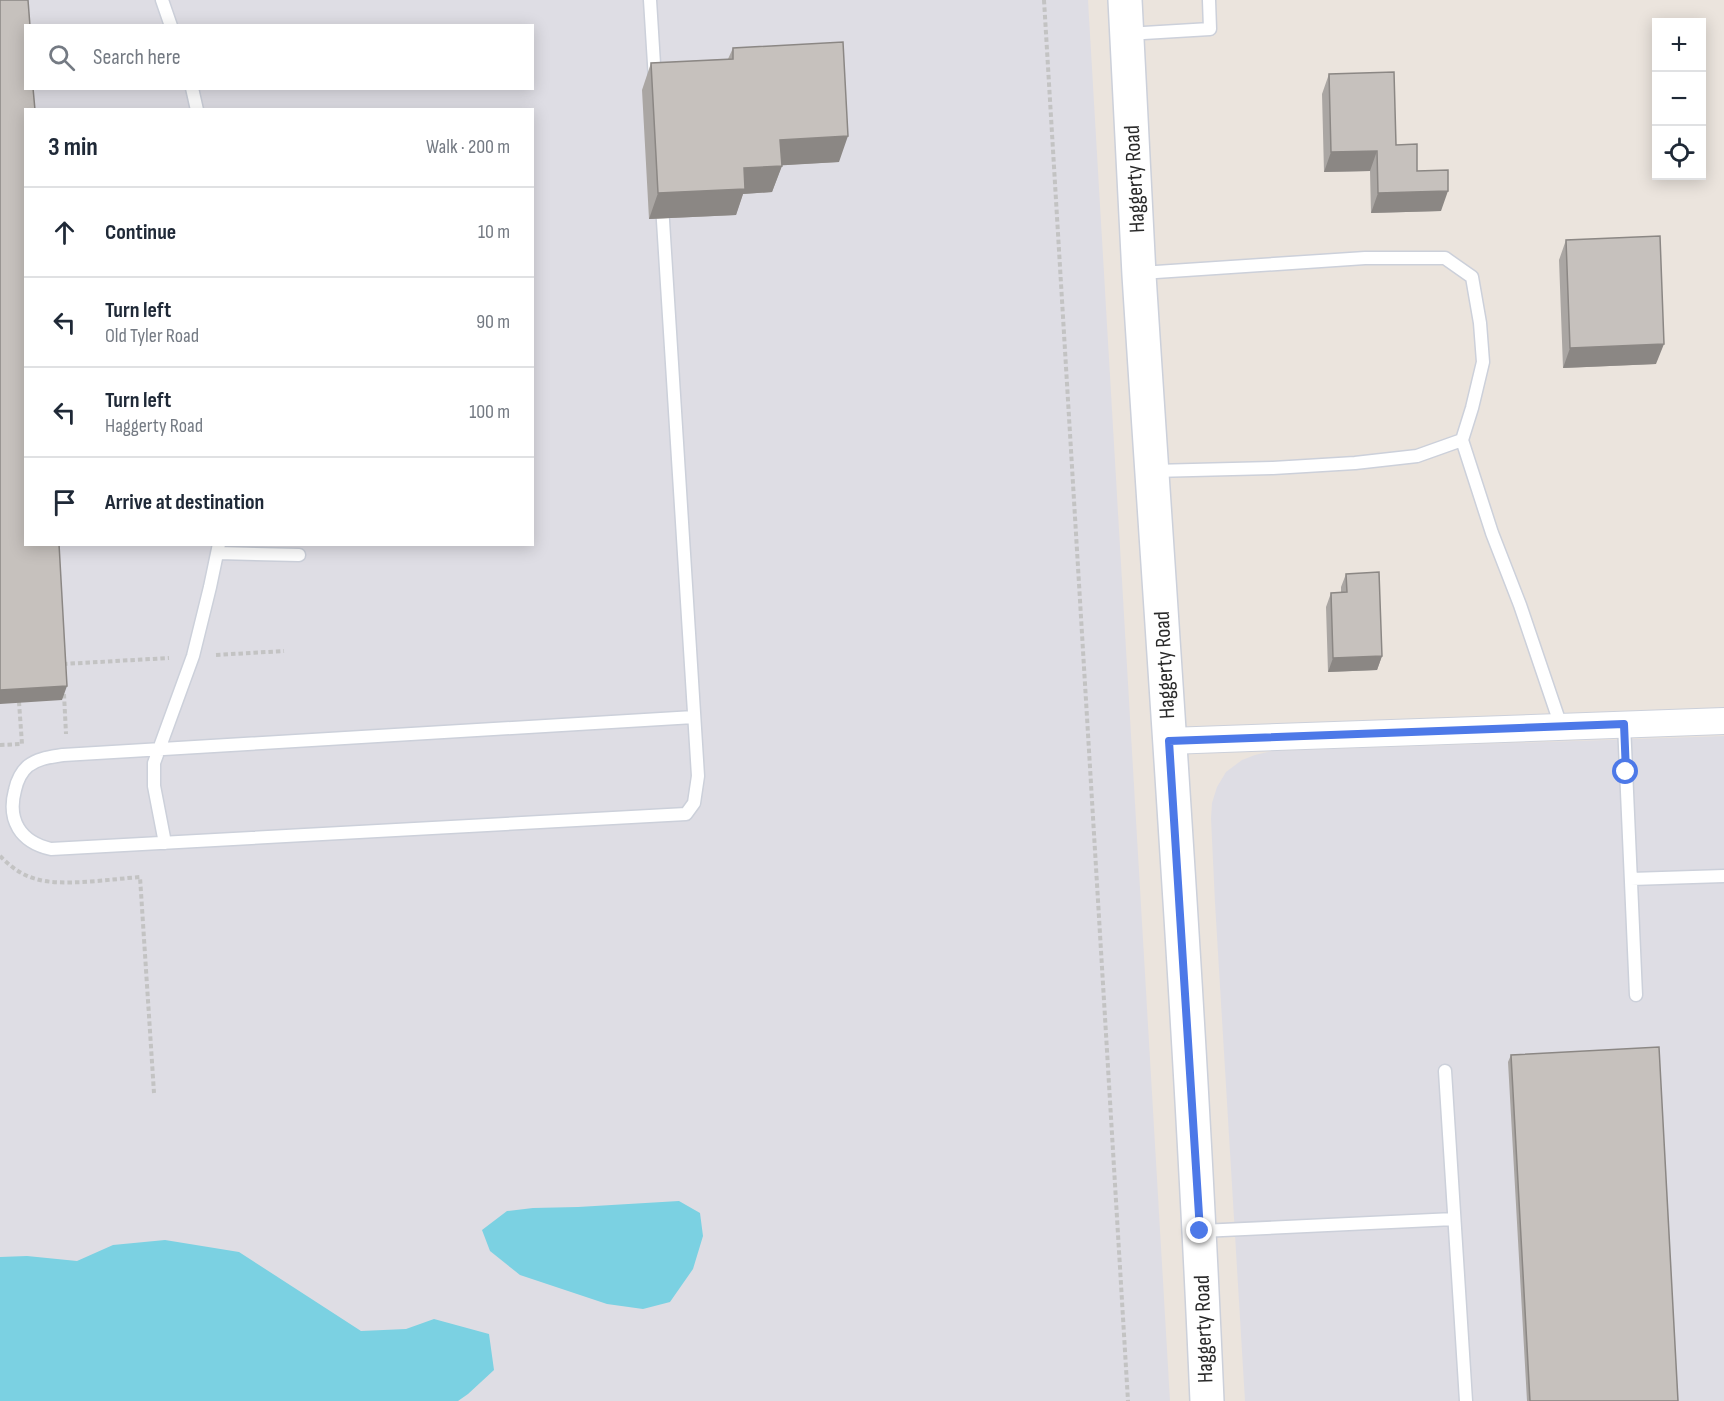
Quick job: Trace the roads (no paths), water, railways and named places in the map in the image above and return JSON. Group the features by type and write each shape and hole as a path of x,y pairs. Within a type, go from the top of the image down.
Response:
{"main road":[{"name":"Haggerty Road","path":"1125,0 1139,273 1200,1231 1207,1401"}],"street":[{"path":"1169,741 1724,721"}],"lane":[{"path":"162,0 170,24"},
{"path":"650,0 655,93"},
{"path":"1127,34 1210,29 1209,0"},
{"path":"192,90 197,108"},
{"path":"662,198 698,776 694,803 686,814 63,849 51,849 30,841 16,825 12,816 16,784 21,774 27,767 42,759 63,755 694,717"},
{"path":"1139,273 1365,258 1445,258 1472,277 1480,322 1483,362 1462,440 1492,533 1520,605 1561,726"},
{"path":"1153,471 1355,463 1417,456 1462,440"},
{"path":"165,843 154,786 154,764 193,656 218,549 300,555"},
{"path":"1624,724 1636,995"},
{"path":"1631,879 1724,876"},
{"path":"1445,1071 1466,1401"},
{"path":"1200,1231 1454,1219"}],"water":[{"path":"679,1201 700,1213 703,1236 693,1269 670,1302 643,1309 607,1304 520,1275 490,1251 482,1230 507,1211"},
{"path":"165,1240 239,1252 361,1331 406,1329 434,1319 489,1334 494,1370 458,1401 0,1401 0,1257 27,1256 77,1261 113,1245"}]}
